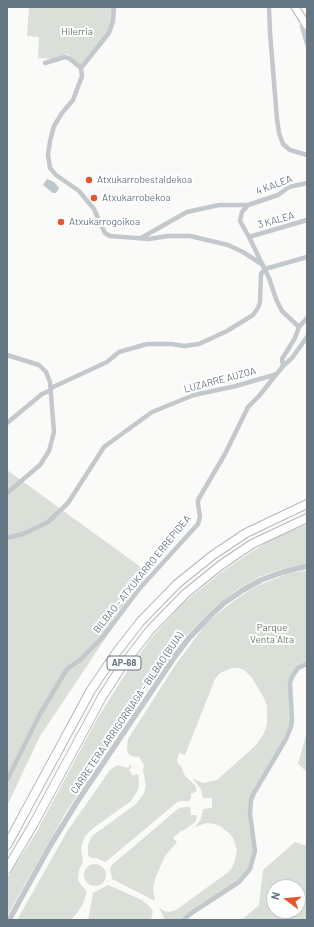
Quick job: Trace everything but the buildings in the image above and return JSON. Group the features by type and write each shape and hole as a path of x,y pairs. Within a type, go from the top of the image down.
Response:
{"highway":[{"name":"AP-68","path":"7,845 91,690 116,653 141,622 177,584 213,555 246,533 307,504"},
{"name":"AP-68","path":"7,869 33,825 102,697 126,660 150,630 185,594 221,565 252,544 307,518"}],"main road":[{"path":"295,7 307,26"}],"street":[{"path":"81,68 110,33 114,7"},
{"path":"269,7 277,119 282,140 290,150 307,155"},
{"path":"303,19 302,26 307,44"},
{"path":"45,63 66,57 81,68 82,76 73,100 62,113 54,126 48,155 50,168 56,176 79,191 94,209 105,233 110,236 156,239 168,236 199,238 228,245 243,252 264,267 307,257"},
{"name":"4 KALEA","path":"248,205 278,195 289,187 307,183"},
{"path":"141,238 186,212 219,205 248,205"},
{"path":"248,205 242,212 240,221 264,267 282,311 299,327"},
{"name":"3 KALEA","path":"249,237 307,220"},
{"path":"7,423 42,394 107,362 119,352 147,344 172,344 184,346 198,344 227,331 253,315 258,308 260,302 261,274 264,267"},
{"path":"283,366 282,359 295,338 299,327 307,318"},
{"path":"283,366 292,358 307,337"},
{"path":"7,355 39,365 46,372 51,389 54,432 49,452 40,465 7,493"},
{"name":"BILBAO - ATXUKARRO ERREPIDEA","path":"7,780 40,714 67,669 80,660 103,637 140,588 198,524 200,517 198,500 225,454 248,407 283,366"},
{"name":"LUZARRE AUZOA","path":"7,538 23,534 48,522 68,503 104,447 152,412 194,395 236,386 277,374"},
{"name":"CARRETERA ARRIGORRIAGA - BILBAO (BUIA)","path":"9,920 50,846 77,802 176,655 193,633 213,613 243,590 261,580 283,572 307,566"},
{"path":"184,920 190,914 239,882 250,869 256,851 250,814 251,800 286,739 292,720 290,683 298,668 307,664"}],"green space":[{"name":"Hilerria","path":"29,7 112,7 112,18 107,35 81,66 67,54 53,59 38,58 39,37 27,36"},
{"path":"7,470 149,573 40,736 7,806"},
{"path":"307,524 307,563 282,569 259,577 238,589 217,605 184,638 146,691 66,812 7,916 7,878 36,833 97,719 124,676 152,637 182,604 227,568 270,540"},
{"name":"Parque Venta Alta","path":"307,570 307,664 303,665 292,677 291,726 251,800 254,859 244,877 184,920 165,920 159,907 164,911 169,912 176,910 232,868 237,850 233,838 229,833 215,824 206,823 195,827 201,819 203,809 212,808 212,798 203,798 201,789 192,778 203,783 217,780 255,746 266,728 267,706 252,678 244,670 232,668 220,673 215,679 185,755 179,753 177,760 185,776 195,785 197,791 191,794 189,801 180,801 176,803 105,862 97,858 91,858 88,855 88,845 92,836 136,804 144,793 146,786 143,770 144,765 139,757 131,756 128,753 128,739 176,664 205,625 242,595 259,585 287,574"},
{"path":"307,732 307,772 298,764"},
{"path":"118,765 128,768 130,765 132,766 129,770 133,776 138,774 138,790 131,801 92,829 85,836 81,848 83,862 79,870 78,878 79,882 87,892 83,904 71,920 17,920 68,830 110,770"},
{"path":"190,807 191,815 196,815 197,818 195,822 173,838 177,842 165,856 155,879 153,889 155,901 112,879 110,868 113,864 179,808"},
{"path":"295,842 307,846 307,920 242,920 259,905 263,870"},
{"path":"95,864 99,865 105,871 105,879 99,885 95,886 91,885 85,879 84,875 85,871 91,865"},
{"path":"108,885 142,900 153,911 151,920 88,920 93,893"}],"shaded area":[{"path":"47,179 54,182 59,188 56,193 53,193 43,185"}],"place":[{"name":"Atxukarrobestaldekoa","path":"89,180"},
{"name":"Atxukarrobekoa","path":"94,198"},
{"name":"Atxukarrogoikoa","path":"61,222"}]}
